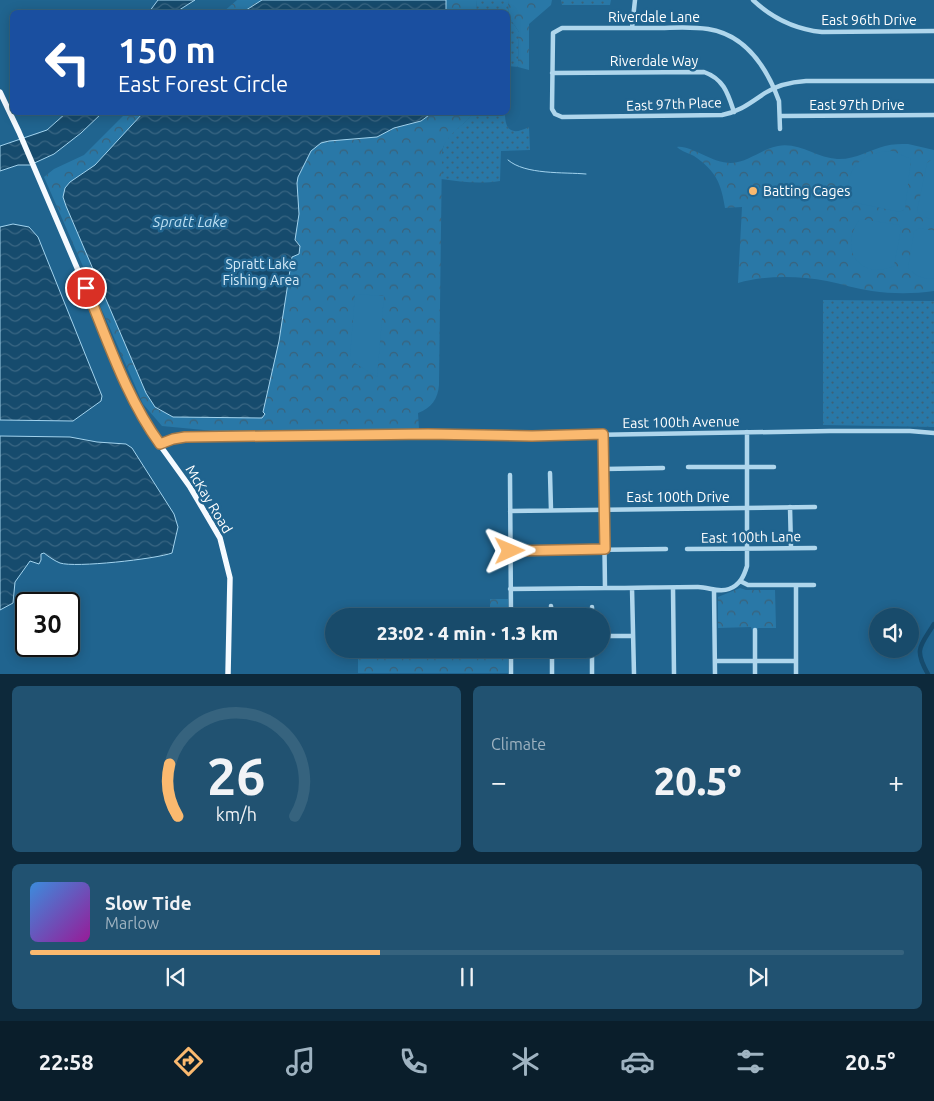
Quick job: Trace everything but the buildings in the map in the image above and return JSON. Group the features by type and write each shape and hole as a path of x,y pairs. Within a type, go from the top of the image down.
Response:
{"main road":[{"name":"McKay Road","path":"0,92 10,113"},
{"name":"McKay Road","path":"11,115 139,413 215,526 224,552 230,584 228,674"}],"street":[{"path":"632,28 635,0"},
{"name":"East 96th Drive","path":"753,0 776,18 808,30 822,32 934,30"},
{"name":"Riverdale Lane","path":"552,73 552,33 562,28 701,28 726,34 742,44 763,67 779,102 780,129"},
{"name":"Riverdale Way","path":"552,73 704,72 723,84 734,112"},
{"name":"East 97th Place","path":"552,73 552,108 556,115 562,117 711,116 734,112 746,107 773,89 790,83 806,81 934,81"},
{"name":"East 97th Drive","path":"780,116 934,115"},
{"name":"East 100th Avenue","path":"160,444 185,437 428,434 532,436 858,431 934,433"},
{"path":"510,589 701,587 714,591 728,589 740,582 747,566 748,548 747,432"},
{"path":"603,434 605,588"},
{"path":"688,467 774,467"},
{"path":"604,469 663,468"},
{"path":"550,473 551,510"},
{"path":"510,475 510,608"},
{"path":"790,507 791,548"},
{"name":"East 100th Drive","path":"510,511 816,507"},
{"name":"East 100th Lane","path":"687,549 815,548"},
{"path":"510,551 666,549"},
{"path":"740,582 748,586 814,585"},
{"path":"796,586 796,674"},
{"path":"632,588 634,674"},
{"path":"673,588 674,674"},
{"path":"714,591 715,674"},
{"path":"755,630 756,674"},
{"path":"610,636 633,636"},
{"path":"511,658 511,674"},
{"path":"552,658 552,674"},
{"path":"592,658 592,674"},
{"path":"715,661 796,661"}],"green space":[{"path":"237,0 477,0 476,10 225,10"},
{"path":"477,0 508,0 509,10 476,10"},
{"path":"508,0 552,0 551,5 529,24 529,70 518,67 519,32 510,18"},
{"path":"561,0 611,0 610,5 562,5"},
{"path":"510,18 519,32 518,67 510,66"},
{"name":"Spratt Lake Fishing Area","path":"124,115 471,115 451,135 442,151 439,385 433,402 418,413 419,429 338,429 326,433 246,434 162,426 143,404 44,177 54,169 84,155"},
{"path":"471,115 505,115 506,124 511,130 518,131 529,127 530,150 501,151 500,181 471,182 441,179 442,154 445,143 452,133"},
{"path":"908,144 934,150 934,291 918,293 880,292 827,281 794,277 749,280 738,283 742,207 725,208 722,191 712,172 694,156 677,147 683,147 716,160 731,163 744,160 778,146 786,145 830,158 844,159 888,145"},
{"path":"892,151 911,159 905,209 900,212 852,202 849,181 851,172 856,165 871,155"},
{"path":"934,160 934,219 921,217 917,211 927,163"},
{"path":"860,219 899,225 901,229 894,266 871,269 862,265 856,259 852,251 851,241"},
{"path":"919,228 934,231 934,278 920,277 908,268 914,232"},
{"path":"355,294 384,296 377,377 347,358 350,357"},
{"path":"823,300 934,301 934,427 823,425"},
{"path":"740,588 746,590 775,590 776,628 752,630 751,627 718,628 718,597"},
{"path":"490,599 508,599 508,608 490,608"},
{"path":"358,658 508,658 508,673 358,673"}],"water":[{"path":"158,0 195,0 179,10 150,10"},
{"path":"262,0 446,0 446,10 246,10"},
{"path":"64,115 100,115 54,154 30,165 18,165 0,171 0,146 47,130"},
{"name":"Spratt Lake","path":"141,115 429,115 421,121 394,128 377,137 329,141 321,143 311,151 298,177 299,214 295,240 300,246 299,254 292,257 279,341 263,412 265,414 262,418 173,417 155,407 146,393 63,197 65,188 70,182 95,165"},
{"path":"13,224 29,227 38,237 102,396 101,401 73,421 0,420 0,227"},
{"path":"0,436 70,437 97,442 126,444 132,448 174,514 178,527 172,553 98,564 68,564 60,563 44,553 41,554 39,564 30,561 15,582 13,603 0,610"}],"waterway":[{"path":"508,160 515,165 534,170 586,174"},
{"path":"928,674 923,665 920,647 934,624"}],"place":[{"name":"Batting Cages","path":"753,191"}],"route":[{"path":"86,288 129,392 139,413 160,444 185,437 603,434 605,549 510,551"}]}
